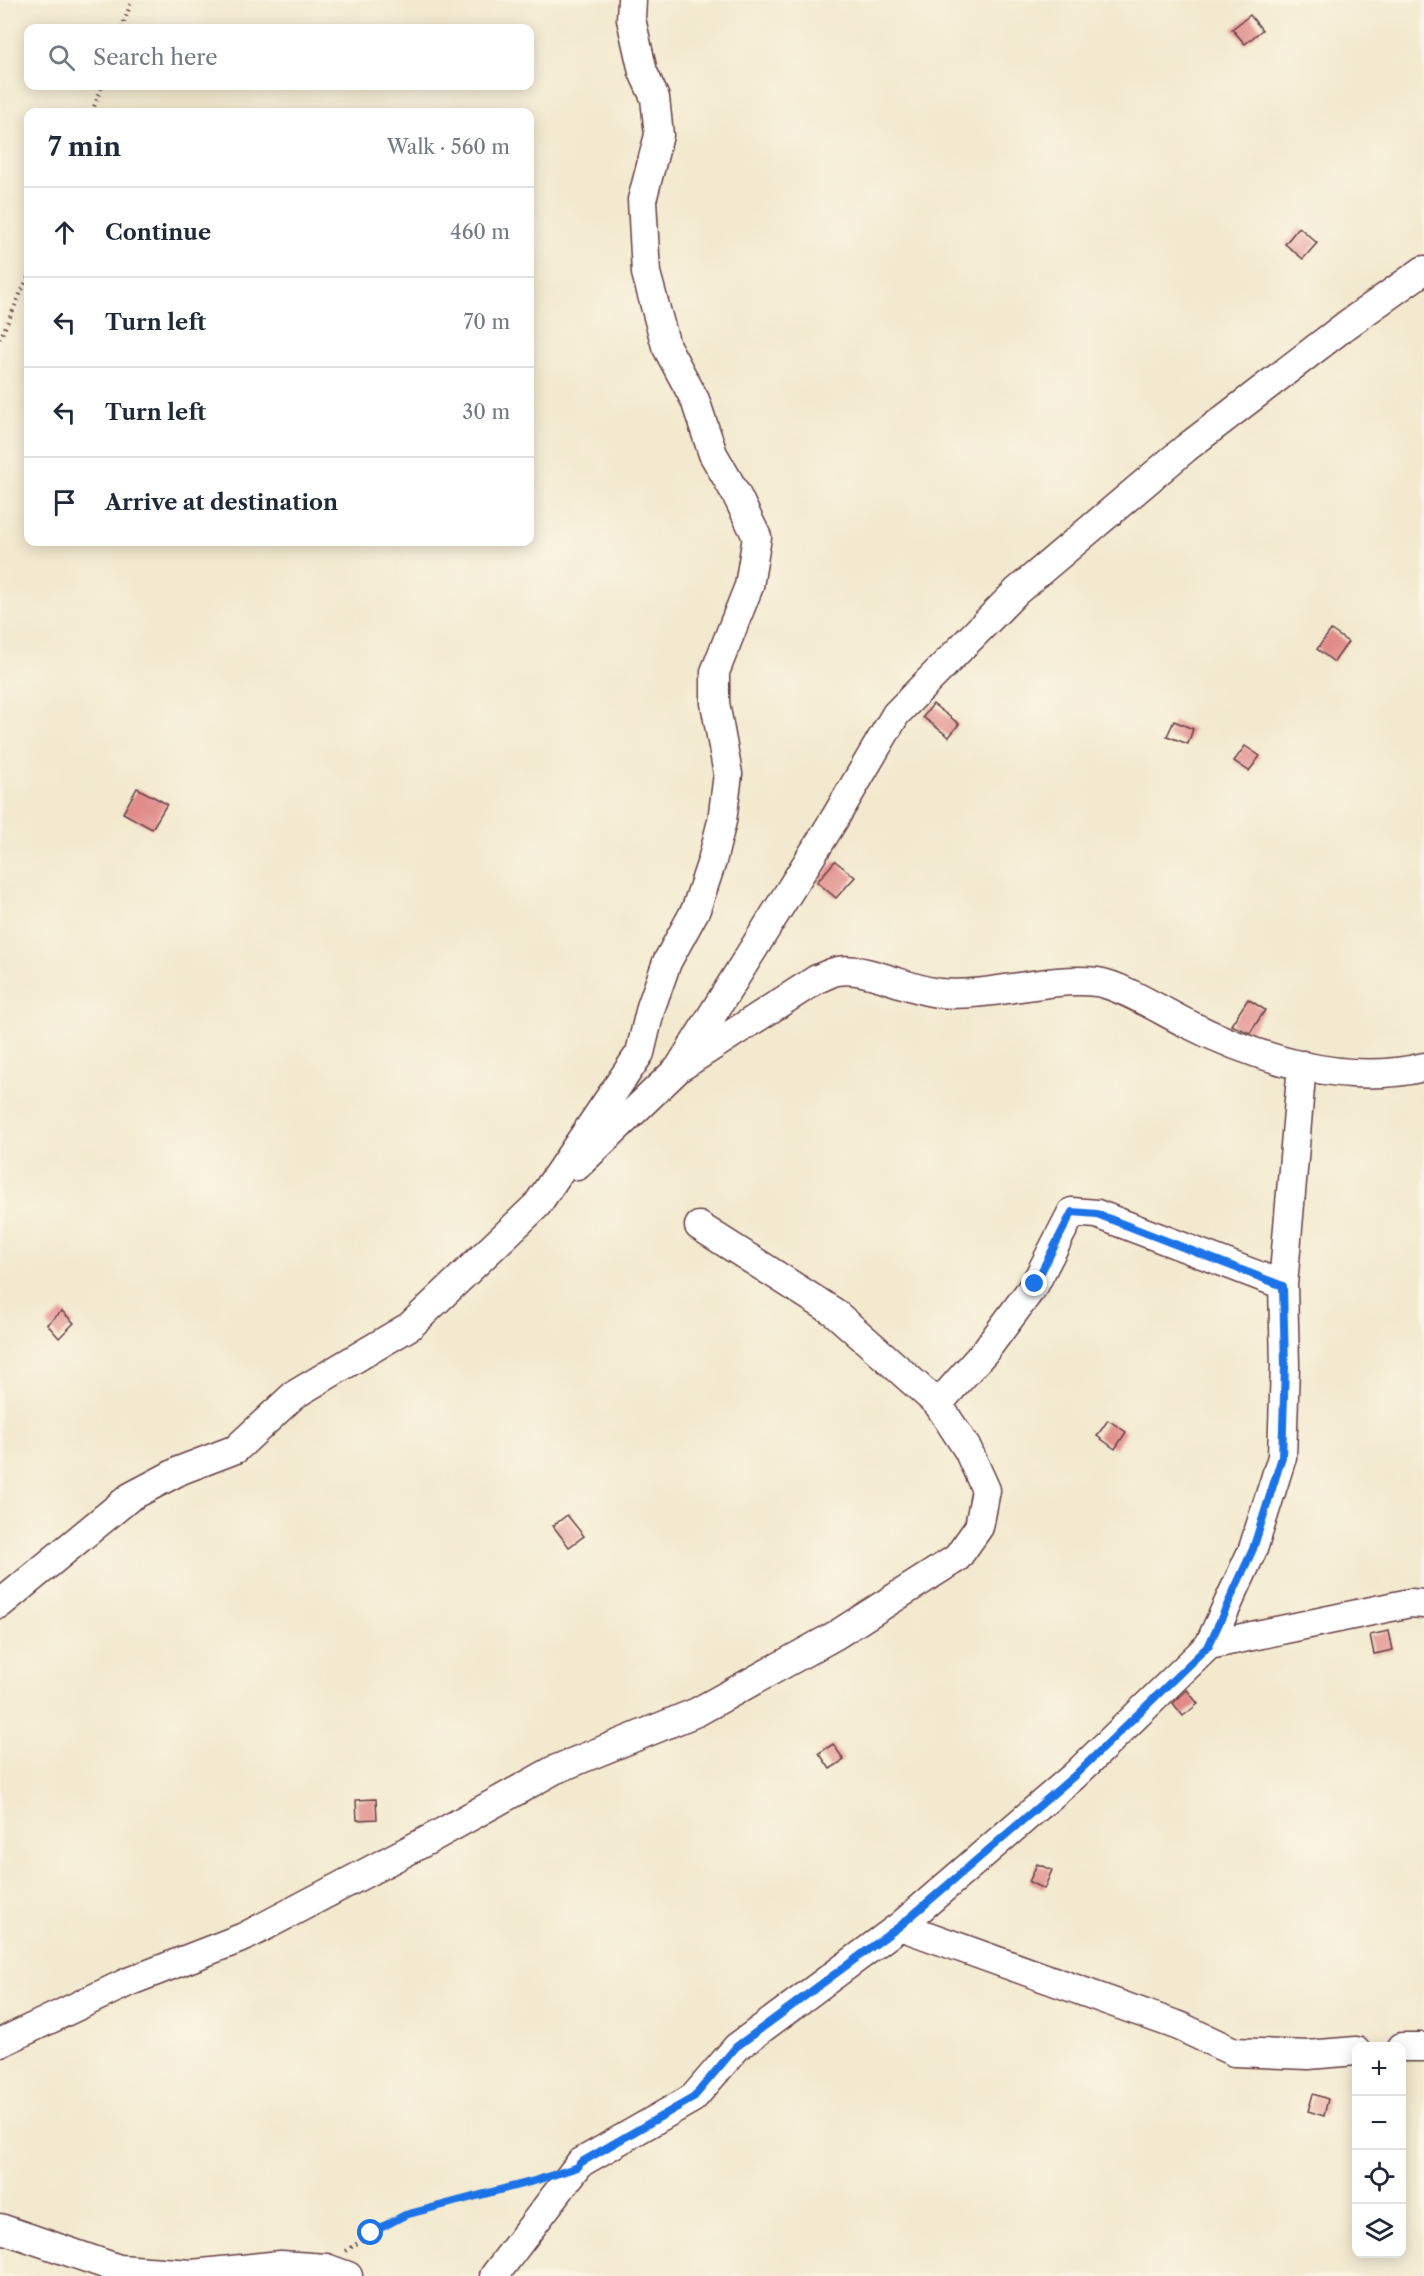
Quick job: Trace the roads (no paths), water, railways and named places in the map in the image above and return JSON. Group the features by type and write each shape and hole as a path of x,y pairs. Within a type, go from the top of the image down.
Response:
{"street":[{"path":"537,1205 640,1053 651,1007 667,962 696,909 709,871 722,821 728,774 715,703 715,672 749,586 757,537 713,454 696,400 666,346 646,273 642,200 659,135 655,98 644,72 632,19 632,0"},
{"path":"679,1068 835,818 896,714 1017,591 1168,463 1345,326 1424,270"},
{"path":"0,1604 130,1497 181,1470 236,1449 294,1395 410,1326 679,1068 817,980 838,971 870,974 940,993 1020,989 1046,983 1098,982 1128,994 1198,1029 1243,1047 1317,1069 1369,1074 1424,1066"},
{"path":"494,2276 580,2163 693,2098 736,2047 900,1926 1074,1776 1209,1645 1253,1549 1282,1457 1285,1366 1283,1286 1302,1065"},
{"path":"938,1404 986,1350 1035,1284 1072,1212 1097,1214 1283,1286"},
{"path":"0,2043 128,1982 244,1937 430,1839 554,1770 697,1712 836,1635 957,1558 979,1527 986,1490 968,1450 938,1404 834,1312 699,1226"},
{"path":"1209,1645 1410,1603 1424,1604"},
{"path":"900,1926 1179,2026 1234,2052 1308,2055 1352,2051"},
{"path":"1406,2047 1424,2048"},
{"path":"0,2228 119,2269 192,2274 281,2265 337,2272"}]}
